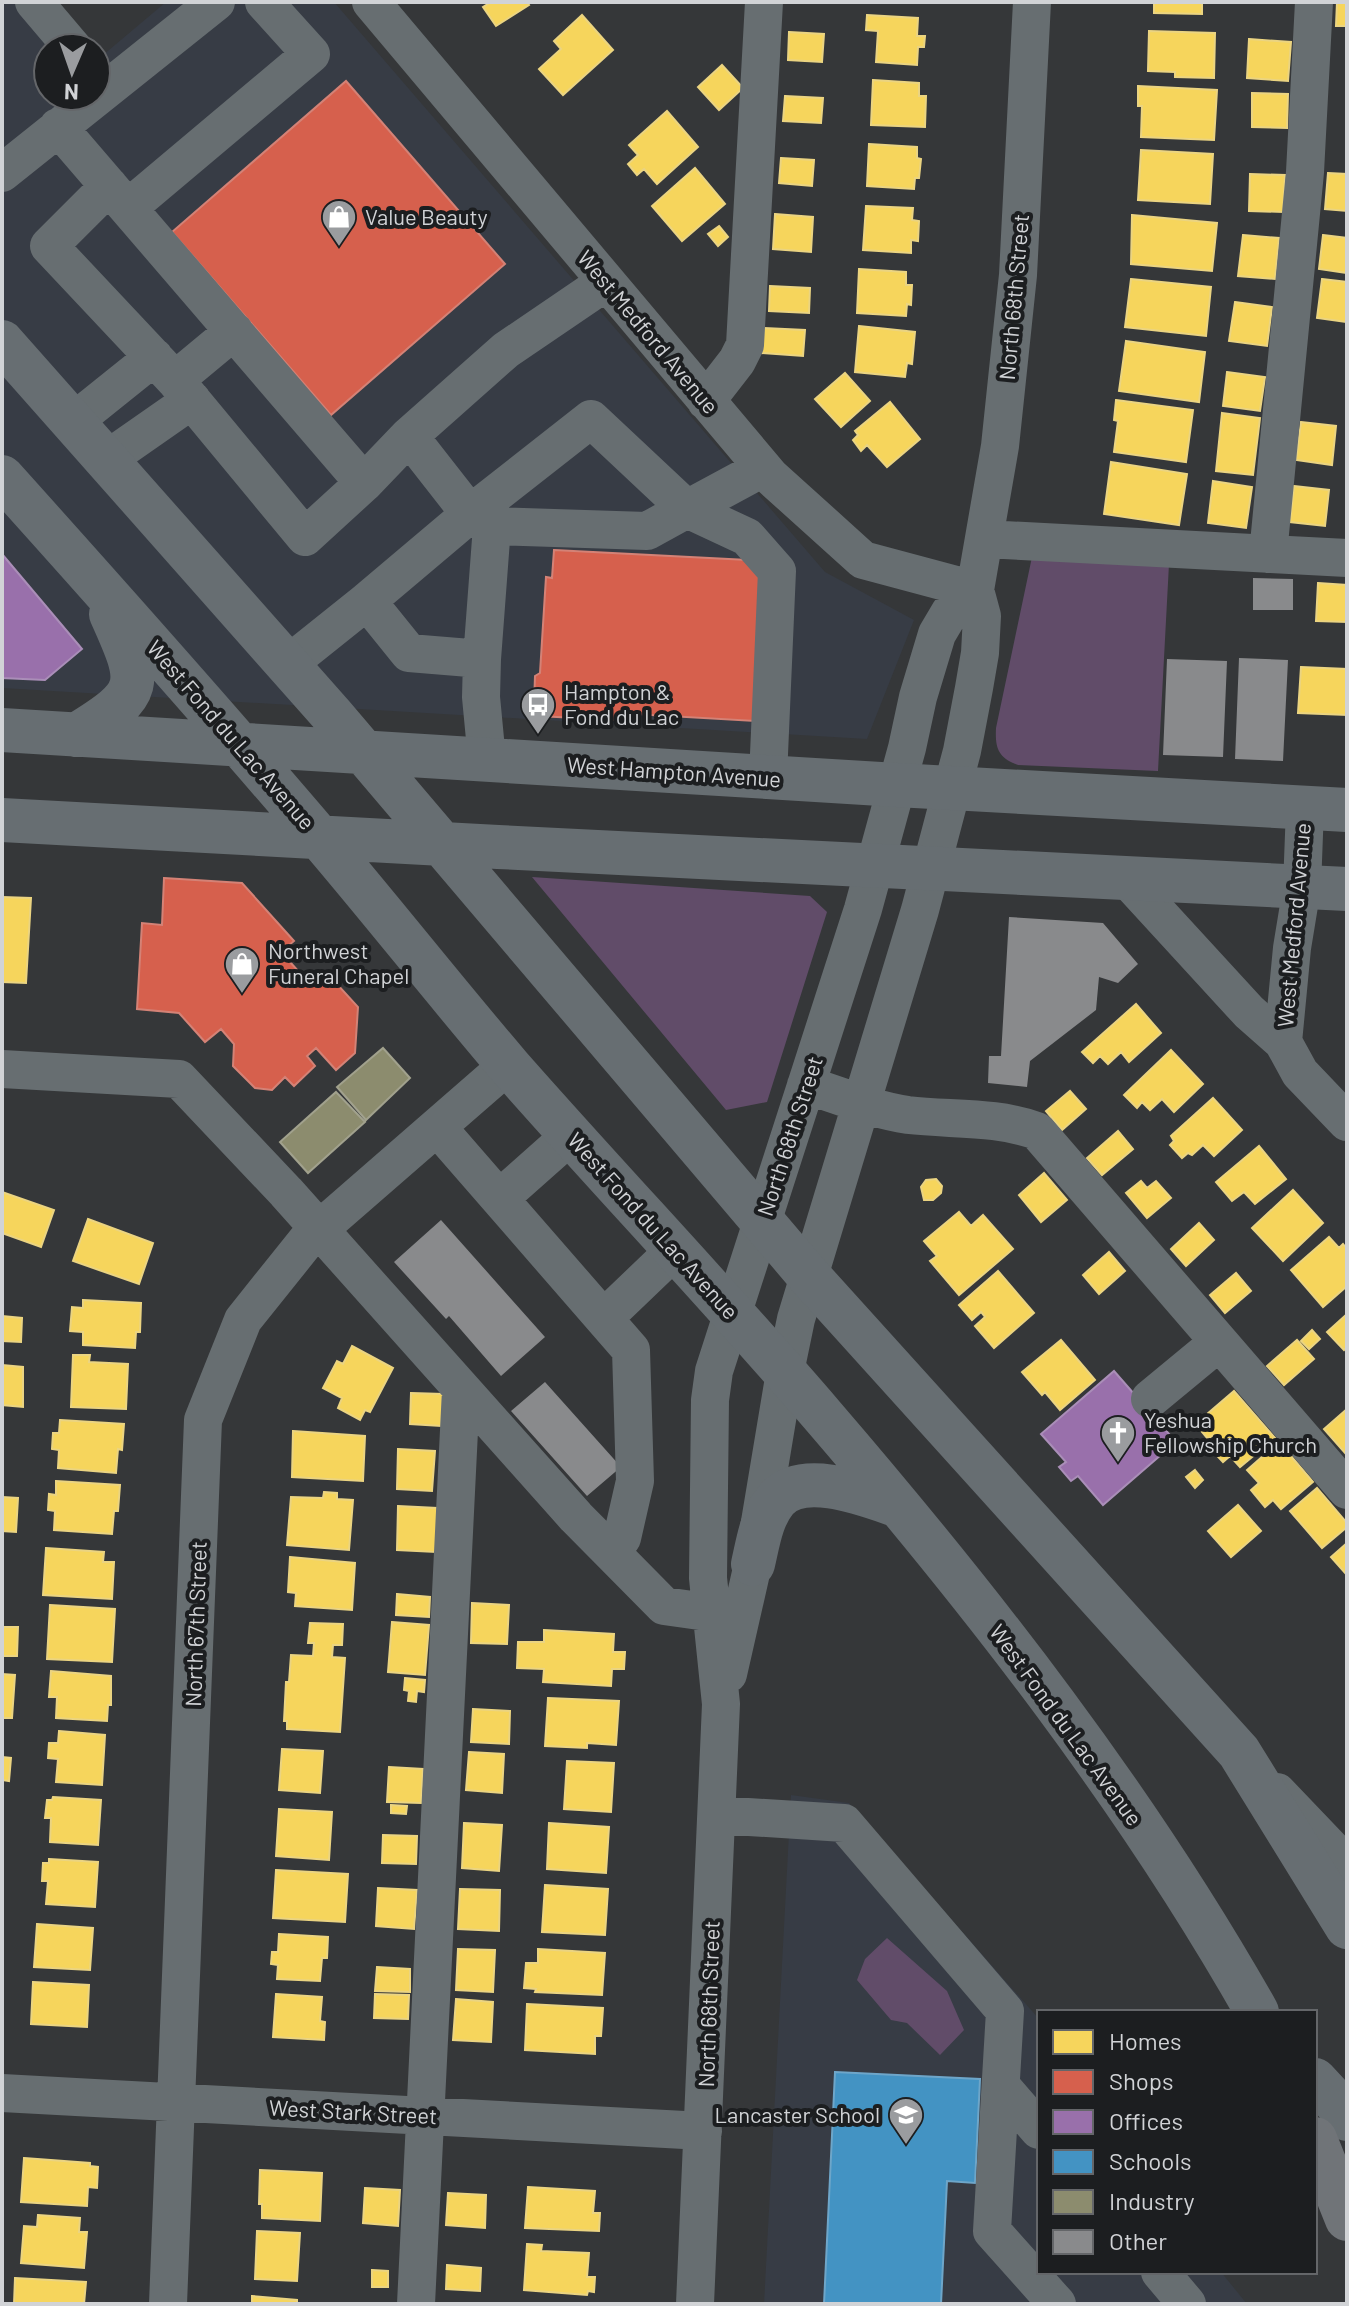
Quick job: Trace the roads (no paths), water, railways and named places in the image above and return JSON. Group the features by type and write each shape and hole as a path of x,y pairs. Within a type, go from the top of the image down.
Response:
{"highway":[{"path":"1317,2144 1347,2219"}],"main road":[{"path":"2,342 18,373 73,422 333,716 808,1275 1239,1752 1347,1927"},
{"name":"West Fond du Lac Avenue","path":"2,477 210,710 508,1065 785,1372 899,1506 1013,1647 1095,1760 1162,1859 1256,2010"},
{"path":"76,735 122,703 133,681 131,658 97,583"},
{"name":"West Hampton Avenue","path":"2,730 1326,809"},
{"path":"2,820 1347,889"},
{"path":"753,1564 764,1520 775,1501 785,1492 809,1485 827,1486 861,1492 899,1506"},
{"path":"1317,2082 1347,2119"}],"street":[{"path":"34,2 59,32"},
{"path":"112,74 216,2"},
{"path":"264,2 311,54 49,246 174,379 305,537 409,436 506,350 606,282"},
{"name":"West Medford Avenue","path":"371,2 763,468 863,560 975,590"},
{"path":"706,401 737,361 745,345 764,2"},
{"name":"North 68th Street","path":"695,2304 726,1615 753,1564 785,1372 808,1275 863,1102 962,751 980,653 982,616 975,590 1000,446 1018,275 1032,2"},
{"path":"1268,554 1305,172 1314,2"},
{"path":"2,173 72,112"},
{"path":"58,127 364,483"},
{"path":"106,460 174,379 234,331"},
{"path":"73,422 174,379"},
{"path":"287,665 367,601 481,520 591,419 687,509 747,537 777,571 768,777"},
{"path":"409,436 481,520 481,697 487,760"},
{"path":"481,520 647,531 763,468"},
{"path":"985,539 1347,558"},
{"name":"North 68th Street","path":"726,1615 708,1578 710,1400 714,1371 875,866 937,634 950,612 975,590"},
{"path":"367,601 409,653 482,659"},
{"name":"West Medford Avenue","path":"1283,1042 1292,948 1302,887 1326,809"},
{"name":"West Medford Avenue","path":"1126,878 1249,1012 1283,1042 1300,1073 1347,1122"},
{"name":"North 67th Street","path":"168,2304 203,1420 243,1320 307,1240 508,1065"},
{"path":"2,1069 179,1079 286,1192 576,1517 664,1606 726,1615"},
{"path":"806,1085 907,1114 1016,1123 1037,1131 1347,1490"},
{"path":"437,1127 631,1350 635,1481 622,1538 611,1552"},
{"path":"500,1198 571,1135"},
{"path":"604,1318 675,1250"},
{"path":"1150,1399 1219,1342"},
{"path":"416,2304 461,1390"},
{"path":"1239,1752 1347,1865"},
{"path":"717,1815 844,1823 1005,2011 992,2231 1057,2304"},
{"path":"1001,2086 1037,2128"},
{"name":"West Stark Street","path":"2,2093 703,2131"},
{"path":"1162,2274 1187,2304"}],"place":[{"name":"Value Beauty","path":"339,248"},
{"name":"Hampton & Fond du Lac","path":"538,736"},
{"name":"Northwest Funeral Chapel","path":"242,995"},
{"name":"Yeshua Fellowship Church","path":"1118,1464"},
{"name":"Lancaster School","path":"906,2146"}]}
